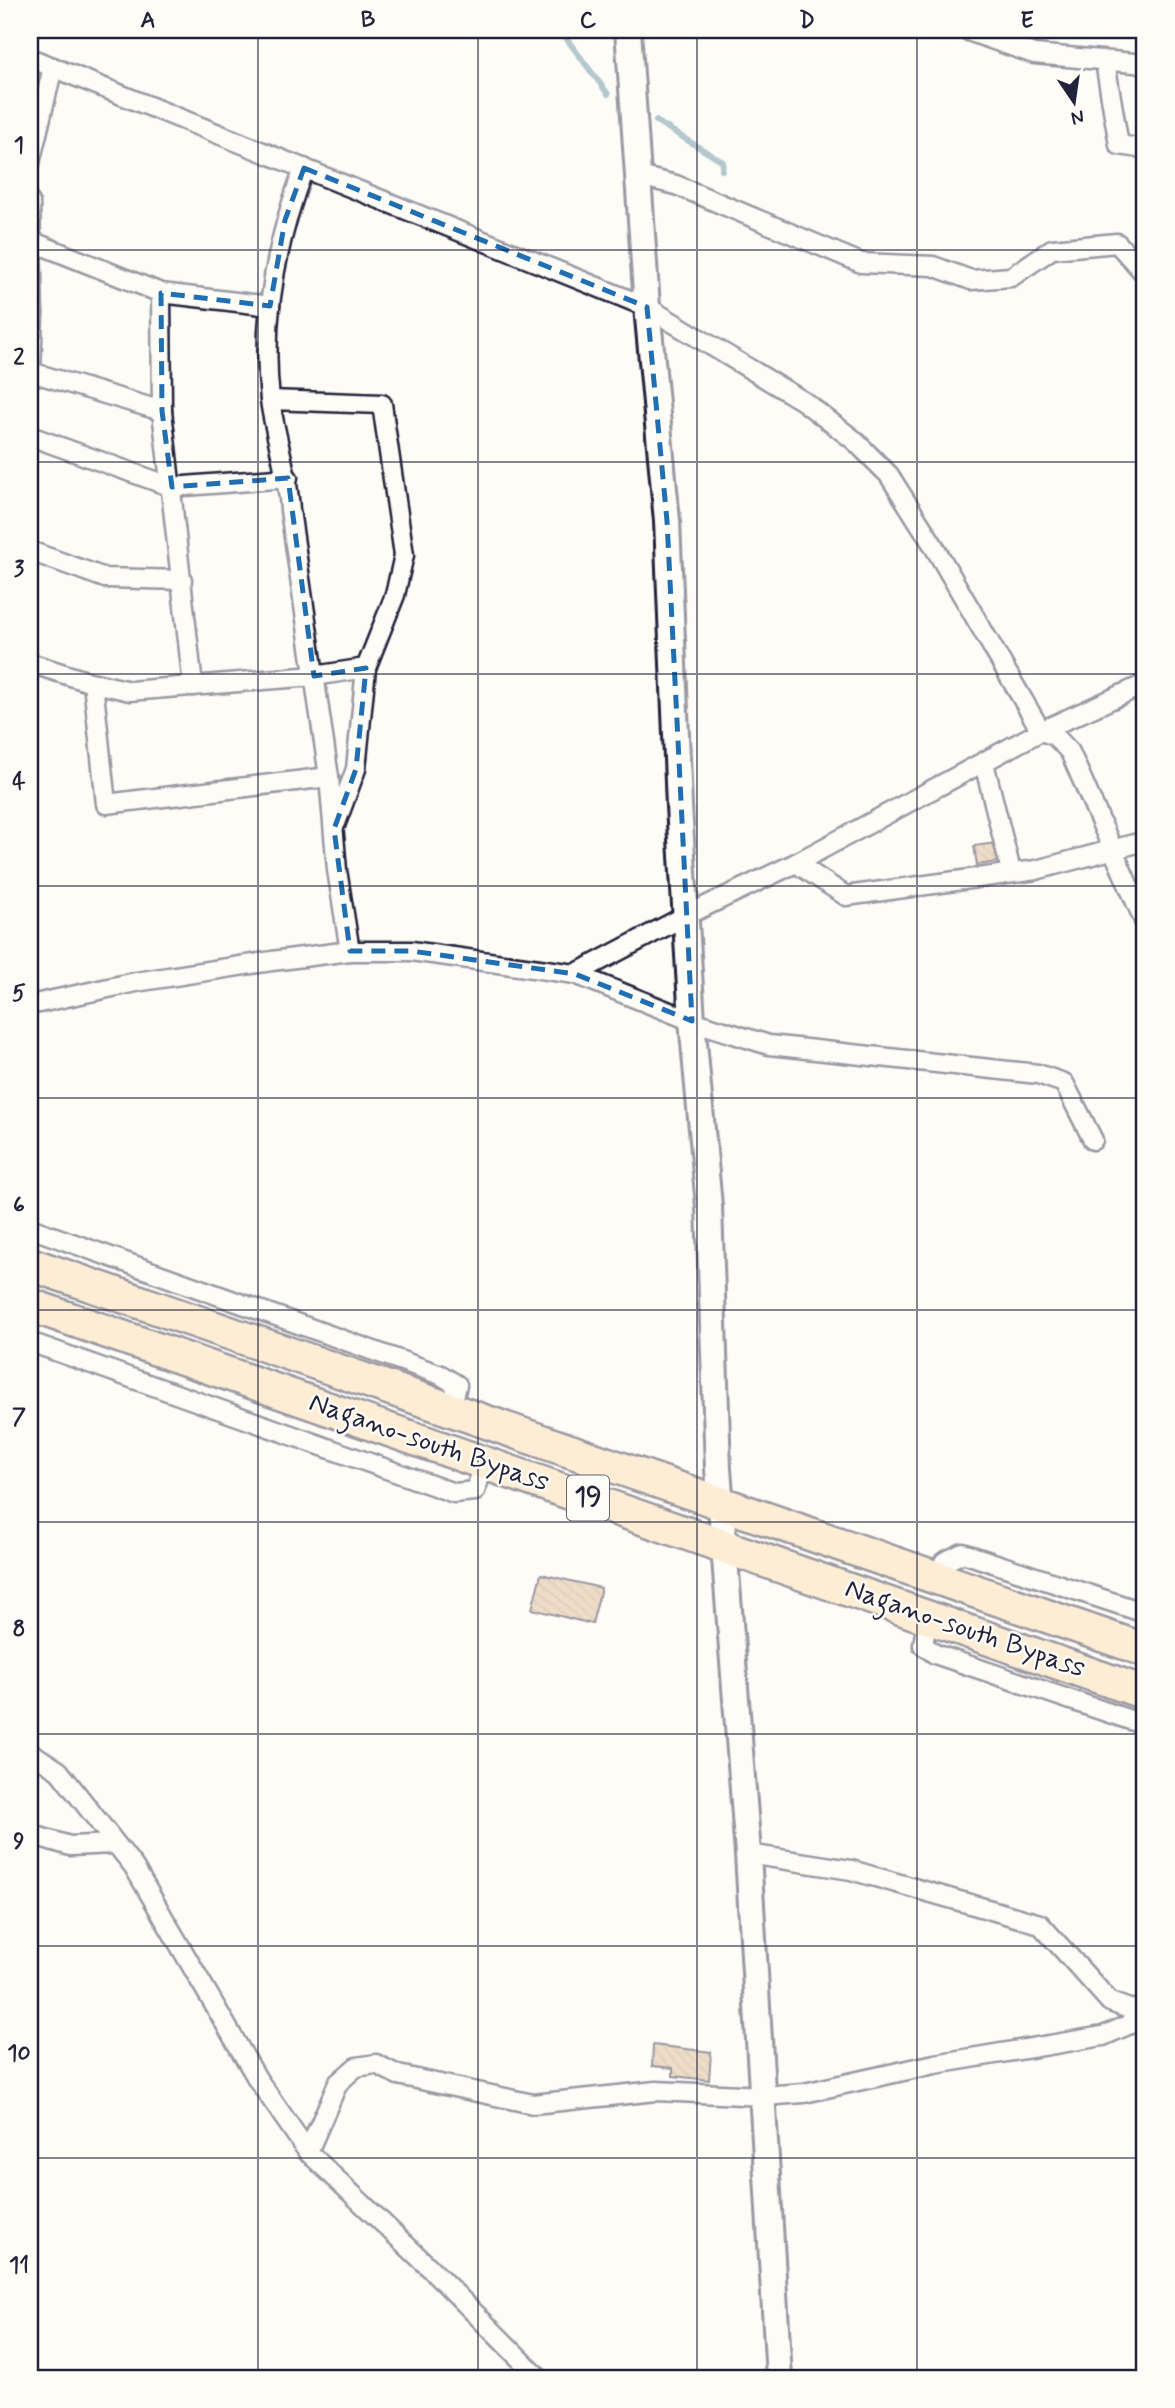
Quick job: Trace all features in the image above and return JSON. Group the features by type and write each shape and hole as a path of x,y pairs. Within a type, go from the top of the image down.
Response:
{"highway":[{"name":"Nagano-south Bypass","path":"30,1264 1145,1650"},
{"name":"Nagano-south Bypass","path":"30,1305 1145,1693"}],"street":[{"path":"628,30 667,521 679,806 692,1021 709,1206 718,1469 748,1854 779,2378"},
{"path":"965,30 1034,54 1145,64"},
{"path":"30,58 648,307 803,401 853,440 889,475 932,543 1041,732 1055,736 1070,752 1145,923"},
{"path":"1105,62 1119,145 1145,149"},
{"path":"30,163 54,67"},
{"path":"304,168 285,220 270,306 270,400 288,478 290,510 329,777 350,951"},
{"path":"639,176 676,185 861,263 933,265 971,280 1011,277 1052,249 1117,243 1145,274"},
{"path":"30,202 31,372 162,411"},
{"path":"31,241 161,293 270,306"},
{"path":"161,293 162,411 193,686"},
{"path":"270,400 382,404 404,555 395,595 366,668 356,769 334,829"},
{"path":"30,436 172,487 288,478"},
{"path":"30,551 105,578 182,580"},
{"path":"30,663 93,683 130,691 314,677 366,668"},
{"path":"93,683 106,804 329,777"},
{"path":"575,974 687,915 796,863 1041,732 1145,684"},
{"path":"984,763 1011,871"},
{"path":"796,863 846,896 1011,871 1036,870 1145,841"},
{"path":"30,1005 135,982 350,951 411,951 575,974 692,1021 769,1045 1038,1074 1064,1083 1093,1140"},
{"path":"30,1228 441,1375 457,1385 451,1410"},
{"path":"30,1342 454,1493 475,1490 484,1465"},
{"path":"939,1578 944,1562 963,1553 1145,1613"},
{"path":"928,1616 923,1645 935,1654 1145,1725"},
{"path":"30,1752 59,1771 134,1867 258,2080 308,2152 430,2268 539,2378"},
{"path":"30,1834 70,1846 115,1844"},
{"path":"308,2152 338,2083 356,2067 376,2064 398,2075 533,2104 656,2091 804,2094 935,2064 1103,2036 1135,2022 1138,2008 1110,2002 1040,1924 851,1870 748,1854"}],"highlighted area":[{"path":"304,168 647,307 667,521 692,1021 575,974 411,951 350,951 334,829 356,769 366,668 314,676 288,478 172,487 162,411 161,293 270,306 285,220"}],"building":[{"path":"996,843 998,862 977,865 974,846"},
{"path":"541,1574 601,1588 592,1624 532,1609"},
{"path":"653,2045 711,2052 709,2080 673,2076 673,2068 652,2066"}],"waterway":[{"path":"560,30 608,94"},
{"path":"656,121 723,162 722,170"}]}
